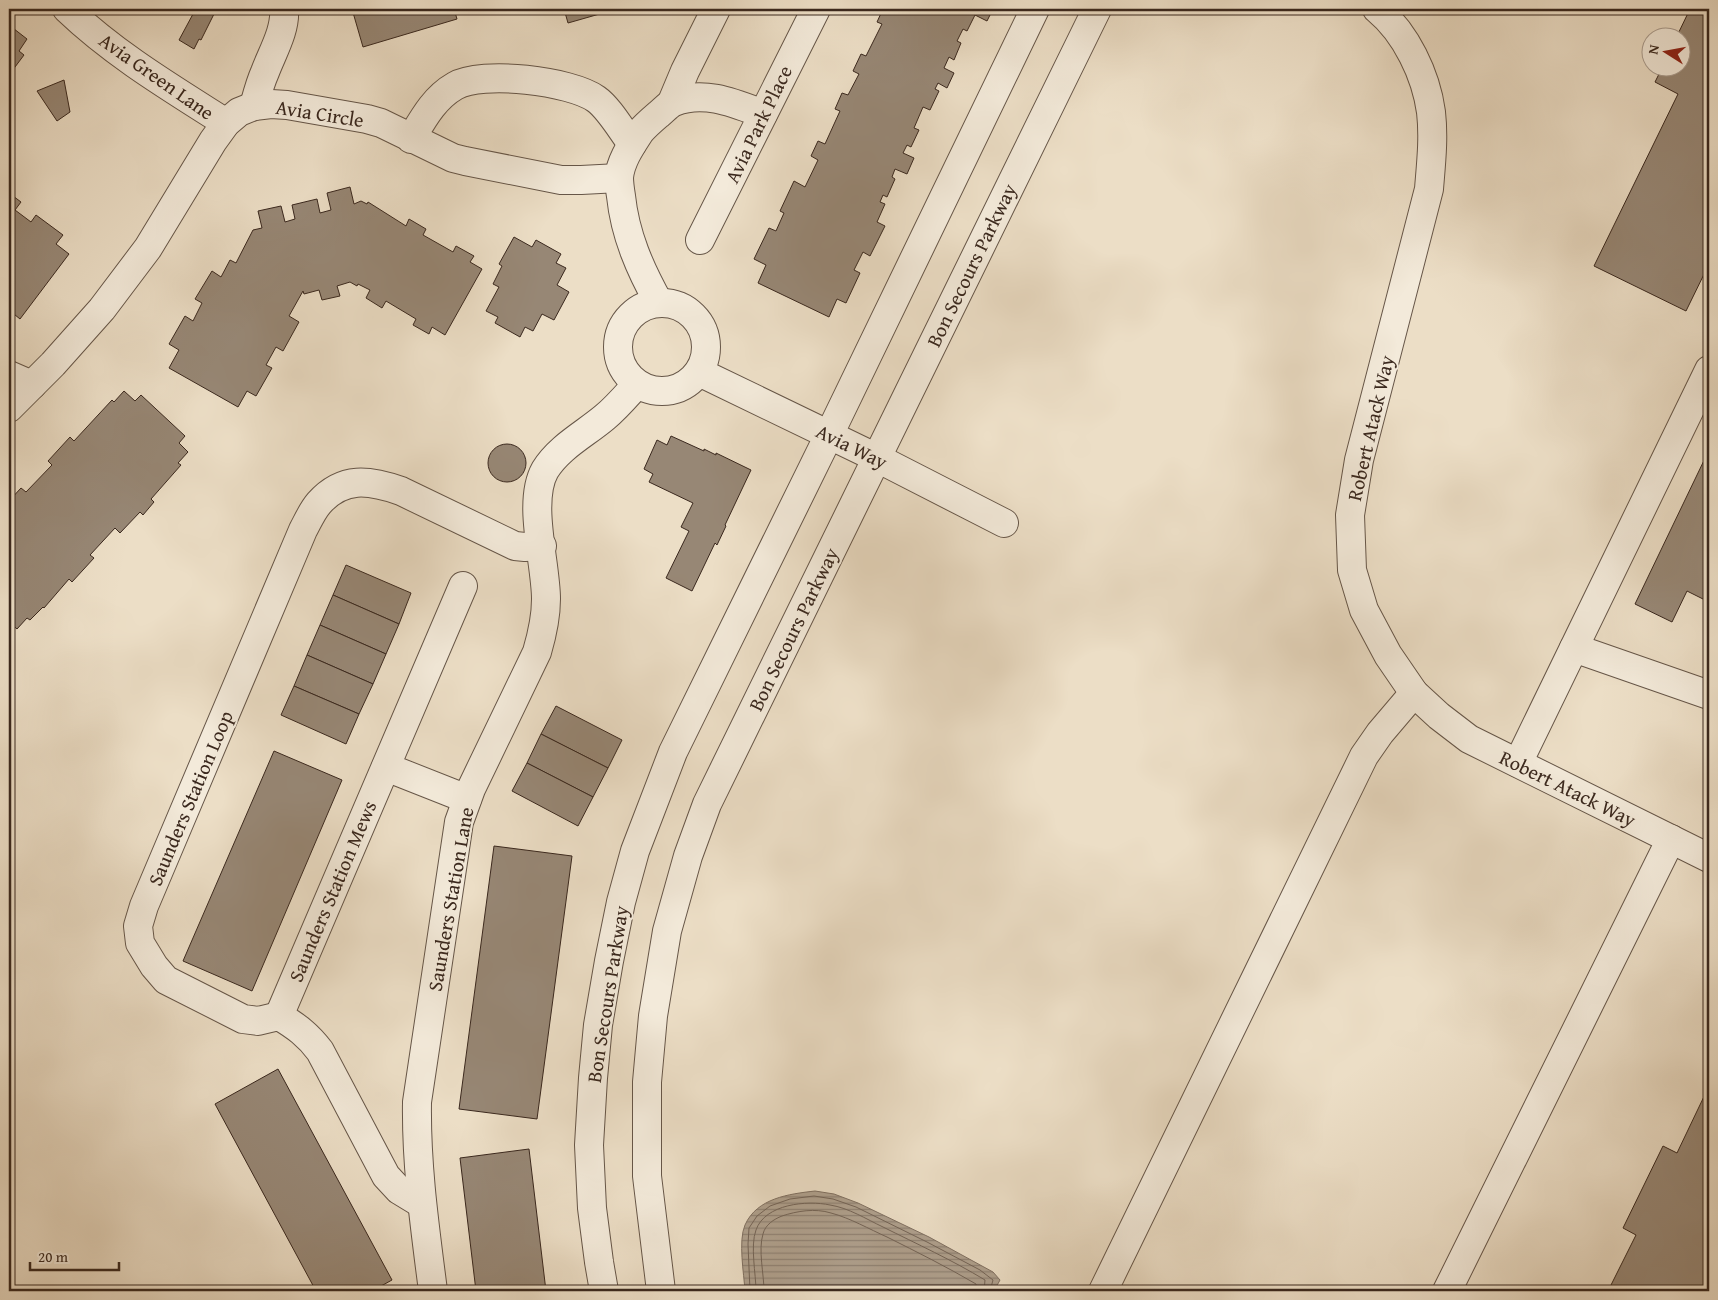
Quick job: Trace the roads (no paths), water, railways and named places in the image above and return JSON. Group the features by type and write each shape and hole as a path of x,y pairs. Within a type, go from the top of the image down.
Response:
{"street":[{"name":"Avia Green Lane","path":"67,9 103,41 178,93 226,123"},
{"path":"254,106 282,28 284,9"},
{"path":"659,303 642,274 634,252 625,223 619,178 624,159 632,144 645,126 672,102 685,71 716,9"},
{"name":"Avia Park Place","path":"700,240 816,9"},
{"name":"Bon Secours Parkway","path":"604,1291 592,1208 589,1145 598,1025 620,902 635,851 673,752 1035,9"},
{"name":"Bon Secours Parkway","path":"662,1291 647,1176 647,1082 653,1016 667,931 688,856 707,804 1097,9"},
{"name":"Robert Atack Way","path":"1377,9 1388,18 1408,46 1423,80 1431,112 1432,150 1429,189 1359,460 1350,515 1352,570 1364,610 1388,655 1414,693 1439,716 1469,739 1709,858"},
{"path":"411,138 438,99 456,86 474,79 491,77 553,84 578,91 596,99 632,144"},
{"path":"672,102 696,97 713,98 734,103 763,114"},
{"name":"Avia Circle","path":"9,408 20,380 53,364 102,309 142,256 213,140 226,123 239,112 254,106 287,105 367,119 381,123 453,158 561,180 619,178"},
{"path":"659,303 673,304 686,310 696,319 703,332 706,345 704,359 699,372 682,387 670,391 659,392 637,384 627,375 620,363 618,350 619,336 625,324 634,314 646,306 659,303"},
{"path":"1518,763 1709,370"},
{"name":"Avia Way","path":"699,372 877,458 1004,523"},
{"name":"Saunders Station Lane","path":"434,1291 422,1204 416,1130 417,1102 459,822 467,799 537,652 541,638 546,600 537,504 544,472 554,458 607,415 637,384"},
{"name":"Saunders Station Loop","path":"279,1016 258,1021 243,1019 166,980 154,966 140,943 138,926 144,906 303,530 318,505 332,491 349,484 367,482 401,491 515,546 542,546"},
{"name":"Saunders Station Mews","path":"279,1016 463,586"},
{"path":"1574,648 1709,695"},
{"path":"1103,1291 1364,756 1380,733 1414,693"},
{"path":"386,767 467,799"},
{"path":"1447,1291 1671,839"},
{"path":"279,1016 298,1027 311,1038 320,1051 386,1176 399,1190 422,1204"}],"water":[{"path":"815,1191 834,1194 858,1203 929,1237 993,1272 1000,1280 994,1291 745,1291 742,1240 745,1225 750,1216 757,1209 775,1199"}]}
